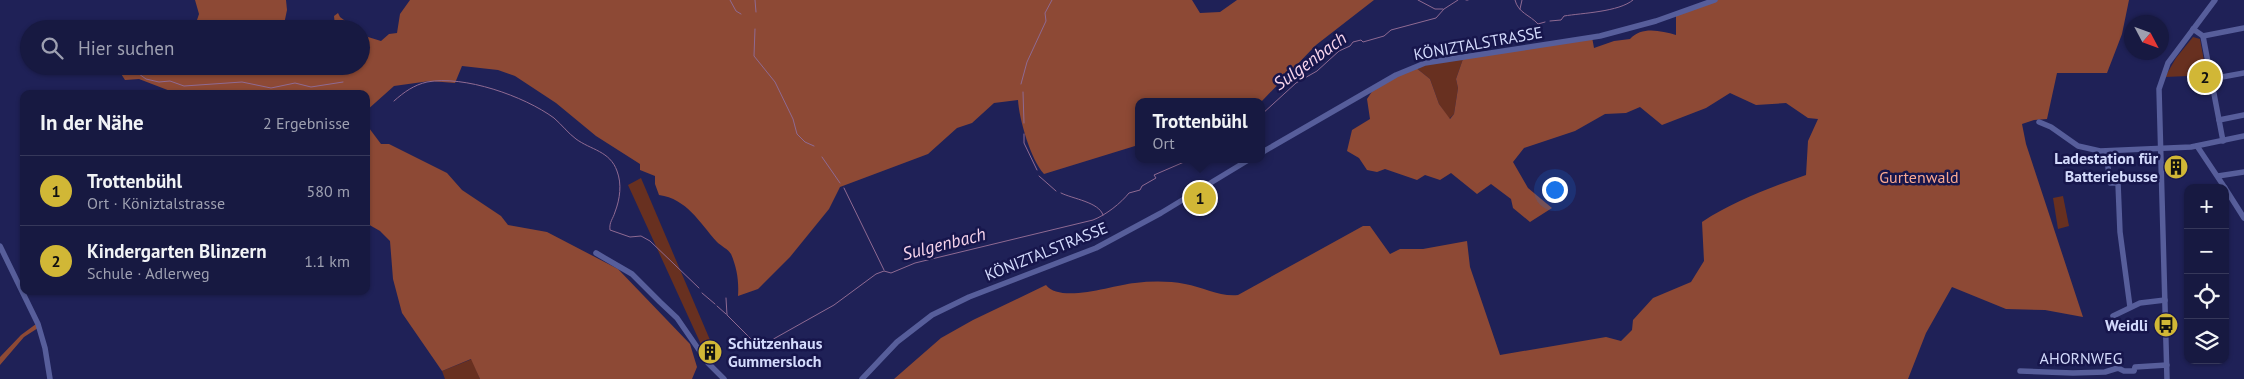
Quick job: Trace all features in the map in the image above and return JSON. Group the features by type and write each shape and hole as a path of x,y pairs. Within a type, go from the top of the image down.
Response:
{"street":[{"name":"KÖNIZTALSTRASSE","path":"1265,151 1396,75 1425,63 1600,36 1656,21 1715,0"},
{"path":"2168,379 2158,95 2160,83 2168,63 2215,0"},
{"path":"2203,36 2244,28"},
{"path":"2193,29 2203,36 2223,141"},
{"path":"2211,79 2244,73"},
{"path":"2219,120 2244,115"},
{"path":"2039,122 2050,126 2078,146 2106,151 2196,146 2244,136"},
{"path":"2196,146 2223,184"},
{"path":"2106,151 2110,183 2118,183 2120,232 2130,307"},
{"name":"KÖNIZTALSTRASSE","path":"862,379 897,342 932,315 969,297 1096,248 1161,214 1244,163"},
{"path":"2218,176 2244,172"},
{"path":"2229,194 2244,218"},
{"path":"0,246 20,287"},
{"path":"596,253 632,274 677,318 708,363 724,379"},
{"path":"24,295 38,324 46,353 50,379"},
{"path":"2113,316 2130,307 2147,302 2165,300"},
{"name":"AHORNWEG","path":"2020,371 2073,374 2105,372 2118,368 2124,371 2134,371 2134,367 2167,366"}],"shaded area":[{"path":"2193,37 2200,39 2205,66 2188,70 2188,76 2165,77 2176,58"},
{"path":"1464,56 1456,79 1458,88 1454,114 1449,119 1439,104 1430,79 1415,67"},
{"path":"641,178 713,347 704,351 628,185"},
{"path":"2063,196 2069,226 2058,229 2053,198"},
{"path":"472,359 480,379 445,379 442,371"}],"green space":[{"path":"195,0 286,0 287,10 285,20 197,20 199,14"},
{"path":"410,0 1192,0 1200,13 1220,12 1237,0 1374,0 1316,45 1265,98 1135,98 1135,146 1044,174 1039,168 1026,139 1018,100 994,103 972,123 957,128 928,154 840,187 829,209 790,257 758,289 738,296 737,275 731,254 717,242 692,212 677,201 659,195 655,184 655,176 640,170 640,164 596,136 556,103 515,76 498,70 462,66 455,83 430,81 394,86 370,107 370,90 168,90 139,79 125,80 122,75 370,75 370,38 381,41 389,34 397,33 400,14"},
{"name":"Gurtenwald","path":"1715,0 2129,0 2126,15 2124,15 2122,34 2107,73 2057,73 2047,119 2034,120 2022,124 2026,144 2083,317 2045,310 2006,309 1952,287 1926,333 1908,379 894,379 941,338 973,320 1046,285 1053,290 1063,293 1075,293 1135,283 1167,282 1192,285 1225,295 1238,295 1363,226 1370,226 1390,254 1400,249 1423,249 1467,241 1470,267 1500,355 1606,337 1621,341 1632,330 1633,320 1653,298 1691,282 1704,261 1702,222 1739,201 1806,175 1808,141 1818,119 1808,118 1786,103 1756,105 1730,93 1706,108 1662,125 1640,107 1626,113 1605,114 1575,131 1524,148 1513,162 1528,188 1552,208 1530,222 1513,208 1511,199 1491,184 1477,194 1451,173 1440,180 1425,175 1417,180 1385,169 1377,172 1367,170 1359,158 1347,151 1352,130 1370,119 1367,99 1373,90 1415,67 1430,79 1439,104 1450,119 1454,114 1458,88 1456,79 1464,56 1592,37 1594,48 1614,41 1630,39 1640,32 1646,31 1658,31 1676,35 1676,15"},
{"path":"338,13 344,20 334,20 334,16"},
{"path":"370,129 381,144 389,144 447,173 462,190 501,216 508,225 547,232 618,269 690,344 697,367 692,379 480,379 471,359 442,371 402,313 393,279 390,241 380,231 370,225"},
{"path":"36,324 38,328 24,337 0,365 0,357 21,335"}],"waterway":[{"path":"730,0 736,11 741,14"},
{"path":"755,0 756,12"},
{"path":"1021,84 1027,62 1046,21 1045,13 1052,0"},
{"path":"1418,0 1435,9 1443,9"},
{"name":"Sulgenbach","path":"1265,111 1296,83 1317,71 1339,51 1350,46 1353,42 1361,40 1363,42 1384,36 1391,30 1436,18 1444,9 1458,0"},
{"name":"Sulgenbach","path":"1515,0 1521,11 1538,24 1545,22"},
{"path":"1520,9 1522,0"},
{"name":"Sulgenbach","path":"1550,21 1561,20 1564,16 1610,10 1633,0"},
{"path":"755,29 754,56 775,82 793,119 797,134 805,142 814,146"},
{"path":"140,75 146,79 159,82 170,81 184,86 242,82 271,88 295,83 311,87 343,82"},
{"path":"394,101 409,89 422,83 442,81 493,89 527,102 541,110 554,118 576,139 605,155 614,164 619,176 620,192 610,230 630,237 641,236 650,241 699,288"},
{"path":"1023,92 1024,123"},
{"path":"1024,134 1024,143 1037,170"},
{"path":"822,157 840,183"},
{"name":"Sulgenbach","path":"726,298 727,315 756,344 761,346 834,305 876,274 884,271 891,273 915,263 1093,220 1113,208 1129,193 1140,190 1142,186 1156,178 1154,175 1182,163"},
{"path":"1039,176 1056,191"},
{"path":"844,188 884,270"},
{"path":"1061,193 1091,204 1101,211 1103,215"},
{"path":"702,293 715,304"},
{"path":"717,306 726,314"}],"place":[{"name":"Kindergarten Blinzern","path":"2205,77"},
{"name":"Ladestation für Batteriebusse","path":"2176,167"},
{"name":"Trottenbühl","path":"1200,198"},
{"name":"Weidli","path":"2166,325"},
{"name":"Schützenhaus Gummersloch","path":"710,352"}]}
